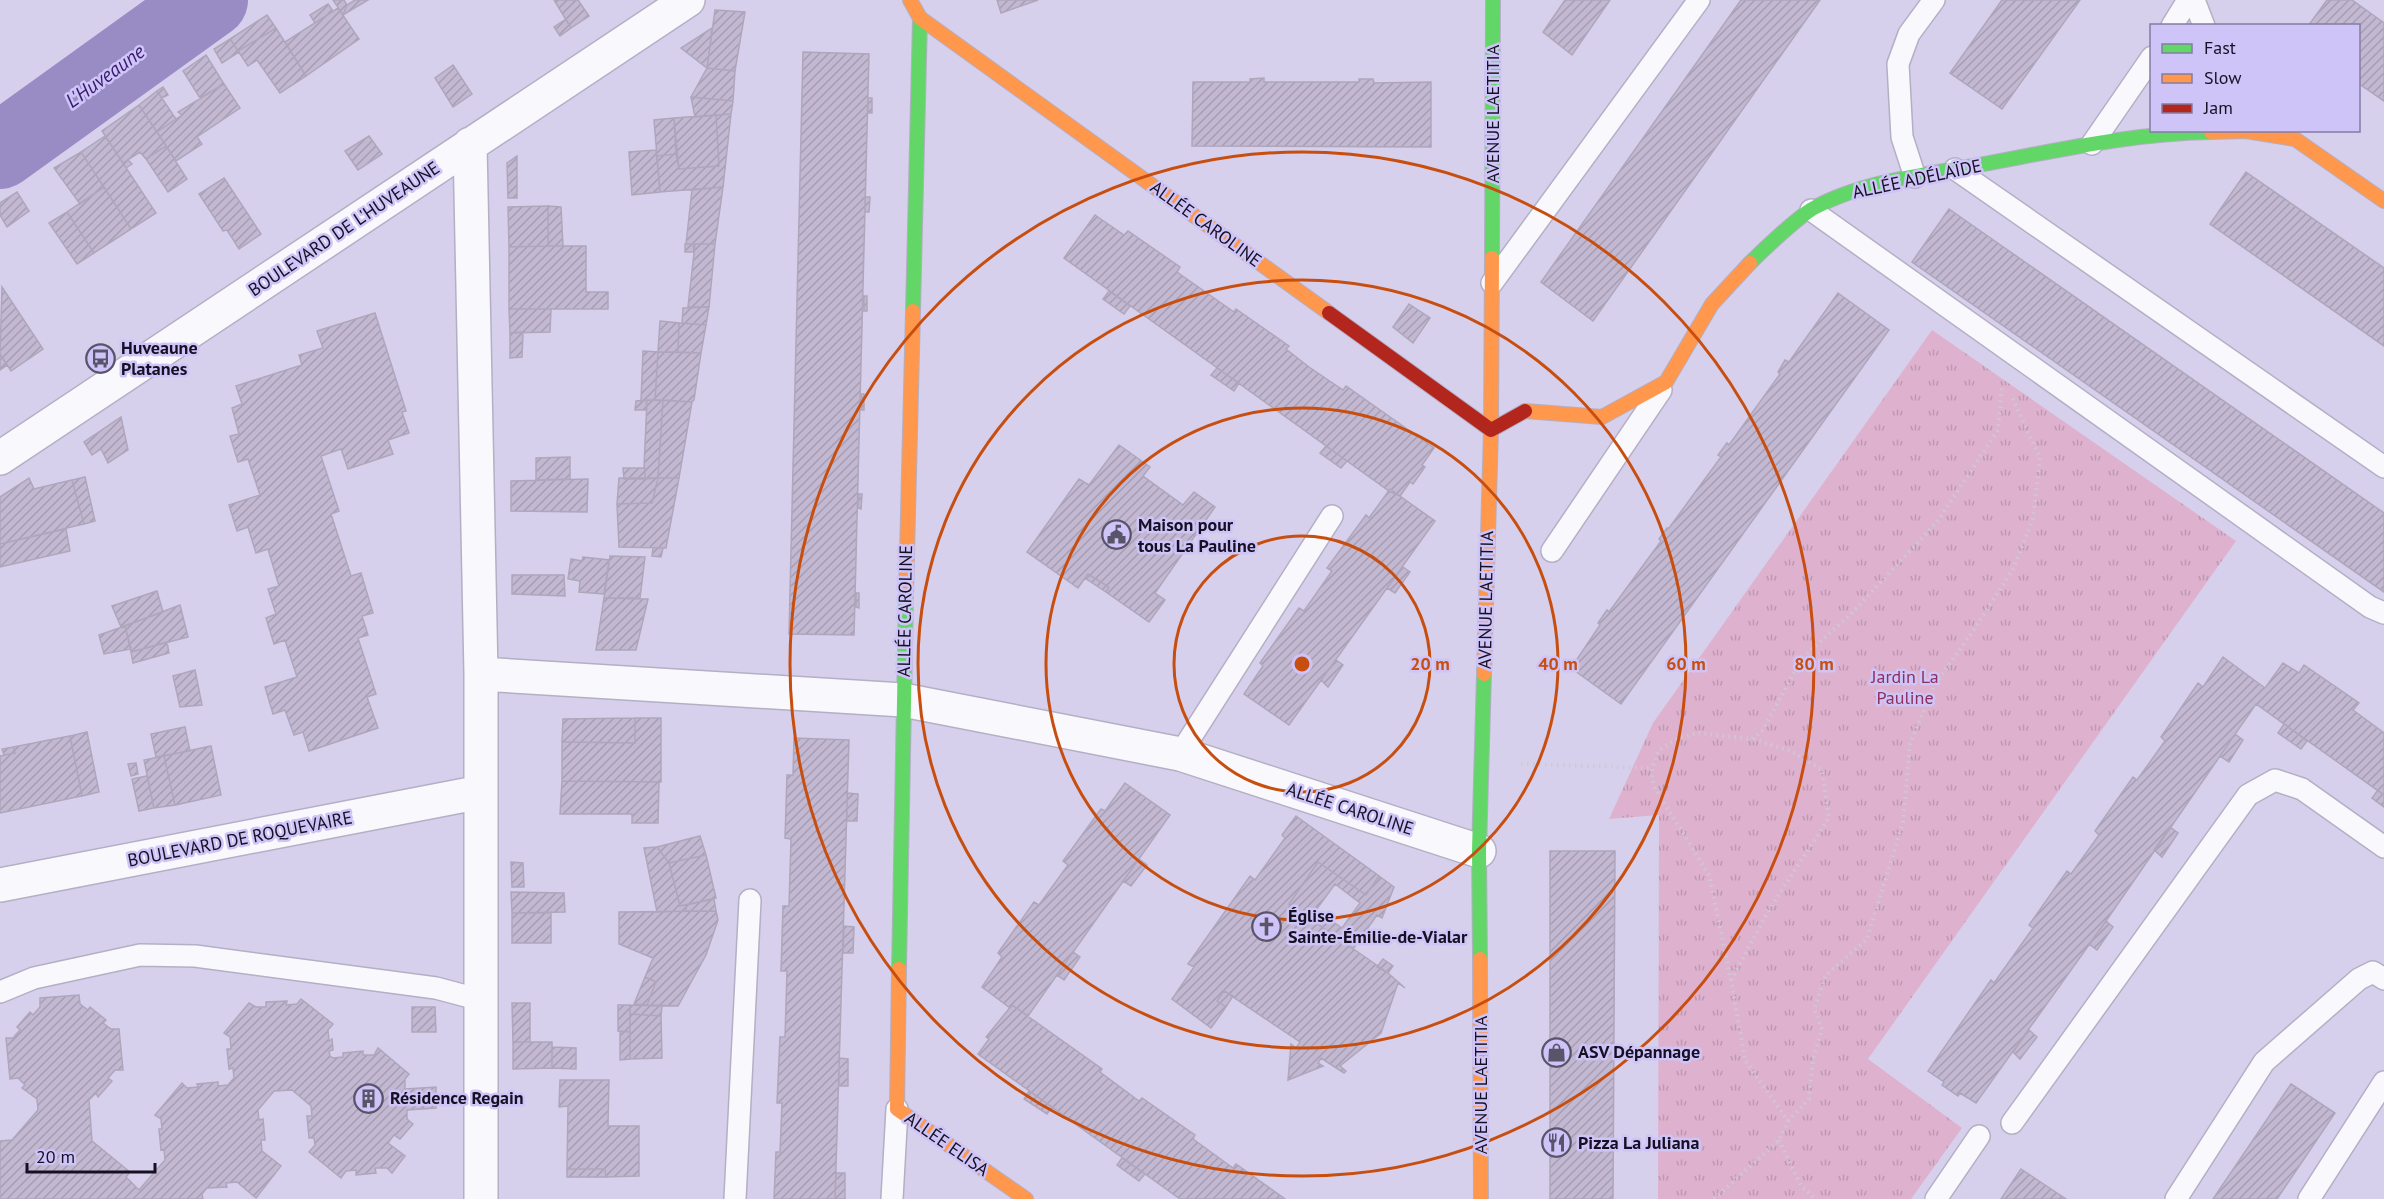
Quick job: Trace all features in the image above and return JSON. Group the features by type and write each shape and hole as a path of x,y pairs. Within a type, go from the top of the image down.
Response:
{"street":[{"name":"BOULEVARD DE L'HUVEAUNE","path":"0,458 688,0"},
{"name":"ALLÉE CAROLINE","path":"910,0 920,18 1491,430"},
{"name":"AVENUE LAETITIA","path":"1481,1199 1479,851 1491,430 1493,0"},
{"name":"ALLÉE CAROLINE","path":"897,1109 903,700 920,18"},
{"name":"ALLÉE ADÉLAÏDE","path":"1666,382 1712,304 1758,255 1811,210 1848,192 1915,177 2092,144 2176,132"},
{"name":"ALLÉE ADÉLAÏDE","path":"2252,132 2295,139 2384,201"},
{"path":"470,144 481,675 482,1199"},
{"path":"1491,430 1527,410 1602,417 1666,382"},
{"name":"ALLÉE CAROLINE","path":"481,675 903,700 1180,754 1479,851"},
{"name":"BOULEVARD DE ROQUEVAIRE","path":"0,885 481,792"},
{"name":"ALLÉE ELISA","path":"897,1109 1026,1199"}],"lane":[{"path":"1492,284 1699,0"},
{"path":"1915,177 1902,138 1898,64 1909,34 1934,0"},
{"path":"2173,24 2188,0"},
{"path":"2194,0 2203,24"},
{"path":"2092,144 2150,58"},
{"path":"1955,169 2384,467"},
{"path":"1811,210 2370,607 2384,613"},
{"path":"1552,551 1666,382"},
{"path":"1180,754 1332,516"},
{"path":"2012,1124 2248,795 2275,780 2302,789 2384,847"},
{"path":"735,1199 750,900"},
{"path":"0,992 34,978 140,955 195,956 436,988 481,1000"},
{"path":"2176,1199 2264,1062 2359,979 2373,972 2384,979"},
{"path":"2309,1199 2384,1082"},
{"path":"892,1199 897,1109"},
{"path":"1935,1199 1979,1136"}],"path":[{"path":"1714,1199 1779,1140 1788,1121 1809,1099 1813,1058 1822,1029 1814,1009 1826,975 1867,939 1902,822 1910,744 1934,686 2013,569 2033,519 2040,458 2002,376 1998,430 1937,522 1850,615 1802,658 1763,730 1752,739"},
{"path":"1731,980 1770,908 1828,818 1822,770 1791,751 1752,739 1697,733 1679,738 1659,750 1652,768 1653,785 1709,875 1745,1060 1788,1121"},
{"path":"1482,764 1652,768"},
{"path":"1779,1140 1801,1186 1815,1199"}],"green space":[{"name":"Jardin La Pauline","path":"1932,330 2236,541 1868,1059 1962,1128 1911,1199 1658,1199 1659,815 1609,819 1653,723"}],"building":[{"path":"333,0 344,0 347,5 343,15"},
{"path":"355,0 368,0 343,15 347,5"},
{"path":"554,0 578,0 589,16 571,28"},
{"path":"997,0 1038,0 1001,13"},
{"path":"1565,0 1610,0 1572,55 1543,32"},
{"path":"1741,0 1820,0 1593,321 1541,282"},
{"path":"2002,0 2080,0 2002,109 1950,73"},
{"path":"2327,0 2352,0 2384,23 2384,101 2360,84 2360,24 2309,24"},
{"path":"328,4 333,11 315,23 310,15"},
{"path":"338,8 359,39 306,76 285,42"},
{"path":"715,10 745,12 735,71 707,68"},
{"path":"267,15 276,28 238,51 230,39"},
{"path":"566,19 571,28 560,36 554,27"},
{"path":"276,28 306,76 280,93 257,60 248,66 238,51"},
{"path":"712,28 710,46 707,68 681,48"},
{"path":"230,39 239,52 222,63 214,49"},
{"path":"803,52 869,54 854,635 789,634"},
{"path":"206,55 224,84 200,98 183,71"},
{"path":"453,65 472,94 453,107 435,78"},
{"path":"707,68 735,71 733,101 691,97"},
{"path":"1264,78 1264,82 1359,82 1359,79 1373,79 1374,83 1431,82 1431,147 1192,146 1193,82 1250,82 1250,79"},
{"path":"224,84 240,108 197,137 202,144 176,161 157,132 182,115 178,112"},
{"path":"163,87 168,95 162,98 157,91"},
{"path":"157,91 176,119 157,132 139,105"},
{"path":"691,97 733,101 731,114 695,117"},
{"path":"868,98 872,98 872,113 868,113"},
{"path":"139,105 166,146 146,159 140,152 123,163 102,131"},
{"path":"731,114 723,187 660,192 657,156 676,154 679,169 719,166 716,115"},
{"path":"716,115 719,166 679,169 674,118"},
{"path":"674,118 676,154 657,156 654,120"},
{"path":"105,136 156,213 131,229 81,152"},
{"path":"369,136 382,154 358,170 345,151"},
{"path":"166,146 187,179 168,192 146,159"},
{"path":"656,150 660,192 632,195 629,152"},
{"path":"81,152 104,187 80,204 54,168"},
{"path":"517,156 517,198 508,198 507,163"},
{"path":"128,160 132,164 126,168 123,163"},
{"path":"2246,172 2384,268 2384,346 2210,224"},
{"path":"224,178 261,234 239,249 227,230 223,231 199,194"},
{"path":"104,187 131,229 94,253 67,212"},
{"path":"723,187 715,244 686,244 692,190"},
{"path":"17,192 29,211 7,227 0,215 0,203"},
{"path":"865,197 870,197 869,212 865,212"},
{"path":"548,206 548,246 509,247 508,207"},
{"path":"548,206 561,207 563,246 548,246"},
{"path":"1949,209 2384,513 2384,592 1912,262"},
{"path":"67,212 94,253 77,264 49,223"},
{"path":"1095,215 1124,235 1128,231 1180,267 1177,272 1234,312 1236,309 1289,346 1286,349 1309,367 1343,390 1346,386 1434,448 1413,484 1410,482 1400,496 1389,491 1064,258"},
{"path":"685,244 693,244 694,252 685,252"},
{"path":"695,244 715,244 709,307 688,307"},
{"path":"586,246 586,292 608,292 608,309 509,309 509,247"},
{"path":"2,287 43,349 11,371 0,354"},
{"path":"1109,291 1130,306 1124,314 1103,299"},
{"path":"1838,293 1889,330 1621,704 1571,668 1600,625 1598,623 1607,610 1609,612 1661,541 1659,539 1721,457 1718,455 1727,443 1729,445 1780,374 1778,372 1785,360 1789,362"},
{"path":"864,296 867,296 867,311 864,311"},
{"path":"1409,304 1430,318 1413,343 1393,327"},
{"path":"709,307 706,325 682,323 683,308"},
{"path":"509,309 551,309 550,332 510,333"},
{"path":"375,313 406,411 402,412 409,433 388,440 393,454 348,469 341,449 321,456 339,511 331,514 351,576 361,573 373,613 362,616 368,635 358,638 376,694 367,697 378,728 309,751 303,732 294,735 285,710 273,714 265,687 297,677 285,640 274,644 266,618 276,614 268,589 279,586 268,549 256,553 248,527 237,531 229,505 260,495 248,459 238,462 230,436 239,434 232,408 242,404 236,386 302,365 299,355 323,348 317,331"},
{"path":"660,321 679,323 678,352 658,352"},
{"path":"679,323 706,325 701,353 678,352"},
{"path":"523,332 522,357 510,358 510,333"},
{"path":"643,351 658,352 655,400 641,401"},
{"path":"658,352 701,353 692,402 655,400"},
{"path":"0,354 7,365 0,370"},
{"path":"1217,368 1239,383 1234,391 1211,375"},
{"path":"861,394 864,394 864,410 861,410"},
{"path":"647,400 663,400 658,478 645,479 644,468"},
{"path":"647,400 646,410 635,410 636,401"},
{"path":"663,400 692,402 679,478 658,478"},
{"path":"121,417 128,450 108,463 101,449 92,455 84,442"},
{"name":"Maison pour tous La Pauline","path":"1119,445 1150,467 1143,476 1183,505 1194,492 1215,507 1155,593 1165,600 1149,622 1106,592 1109,587 1088,574 1078,588 1027,552 1079,479 1089,485"},
{"path":"1326,446 1347,461 1341,468 1320,453"},
{"path":"570,457 570,479 536,480 536,458"},
{"path":"623,468 645,468 645,479 624,479"},
{"path":"85,477 95,521 84,524 72,480"},
{"path":"29,478 34,489 72,480 84,524 0,544 0,497"},
{"path":"619,478 658,478 652,503 617,504"},
{"path":"658,478 679,478 666,548 619,547 617,504 652,503"},
{"path":"588,479 587,512 511,511 511,481"},
{"path":"1390,489 1435,521 1289,725 1244,694 1263,666 1260,663 1299,608 1304,611 1332,571 1327,568 1366,515 1369,518"},
{"path":"859,494 862,494 861,509 858,508"},
{"path":"66,529 70,551 0,567 0,544"},
{"path":"653,548 663,548 661,557 652,556"},
{"path":"610,556 645,557 640,598 604,598"},
{"path":"583,557 609,560 604,594 579,592 580,581 568,579 571,559 582,561"},
{"path":"1403,567 1410,572 1395,593 1387,588"},
{"path":"1088,574 1109,587 1106,592 1085,578"},
{"path":"512,575 564,575 565,596 512,594"},
{"path":"157,591 163,612 121,627 112,606"},
{"path":"856,593 859,593 859,608 856,607"},
{"path":"604,598 648,599 636,650 596,650"},
{"path":"180,605 188,637 131,652 125,626"},
{"path":"125,626 131,649 104,654 99,635"},
{"path":"167,642 169,653 133,663 131,652"},
{"path":"2223,657 2265,688 2283,663 2299,673 2304,665 2359,703 2353,710 2384,733 2384,795 2256,704 2106,921 1976,1103 1960,1093 1958,1096 1928,1071 1991,980 1994,983 2033,928 2029,925 2067,871 2071,874 2099,835 2095,831 2133,777 2137,780 2165,741 2161,737 2198,683 2203,687"},
{"path":"1336,660 1343,665 1328,687 1321,680"},
{"path":"195,670 202,705 180,707 173,676"},
{"path":"635,718 635,743 562,742 563,719"},
{"path":"635,718 661,718 661,782 562,781 562,742 635,743"},
{"path":"2284,724 2307,741 2301,749 2278,733"},
{"path":"185,727 190,751 156,757 151,734"},
{"path":"87,732 99,792 82,796 70,736"},
{"path":"2235,734 2243,740 2229,762 2220,756"},
{"path":"70,736 82,796 0,813 0,756 15,753 13,747"},
{"path":"794,738 849,740 835,1199 774,1199 776,1152 780,1152 782,1103 777,1103 780,1037 785,1037 787,971 781,971 783,906 789,906 791,839 785,838 787,775 793,775"},
{"path":"211,746 221,795 175,805 164,756"},
{"path":"13,747 15,753 4,755 2,749"},
{"path":"164,756 175,805 154,808 144,760"},
{"path":"136,763 138,774 131,776 128,764"},
{"path":"147,776 154,808 139,811 132,779"},
{"path":"562,781 659,782 658,823 632,823 632,814 560,814"},
{"path":"1125,783 1170,815 1028,1016 1012,1005 1010,1008 982,987 1002,957 998,953 1034,902 1039,905 1068,865 1063,861 1101,809 1105,811"},
{"path":"2378,790 2384,795 2384,807 2372,798"},
{"path":"847,793 858,794 857,821 847,821"},
{"name":"Église Sainte-Émilie-de-Vialar","path":"1296,816 1379,876 1366,895 1318,862 1289,904 1388,973 1405,988 1398,983 1381,1033 1340,1066 1346,1071 1344,1073 1321,1058 1318,1063 1323,1066 1288,1080 1291,1044 1296,1048 1300,1042 1224,991 1217,1001 1226,1007 1211,1028 1172,999 1194,967 1188,964 1250,876 1255,880 1285,838 1282,835"},
{"path":"2170,827 2178,833 2162,857 2154,850"},
{"path":"700,836 706,855 669,863 657,847"},
{"path":"657,847 669,863 680,906 686,905 686,911 657,912 644,848"},
{"path":"1550,851 1615,851 1613,1199 1550,1199"},
{"path":"706,855 716,898 680,906 669,863"},
{"path":"1139,859 1147,865 1131,886 1123,881"},
{"path":"511,862 523,863 524,887 512,887"},
{"path":"1318,862 1366,895 1379,876 1394,887 1382,918 1377,915 1353,949 1289,904","holes":["1335,884 1360,903 1342,928 1316,910"]},
{"path":"511,892 564,893 565,912 512,913"},
{"path":"714,899 716,911 686,911 686,905"},
{"path":"716,911 718,920 706,955 678,1006 647,1005 656,982 645,977 653,958 619,944 619,912"},
{"path":"512,913 551,913 551,943 512,943"},
{"path":"2106,921 2113,927 2097,950 2089,944"},
{"path":"844,926 854,927 853,953 843,953"},
{"path":"1073,952 1080,957 1064,980 1057,975"},
{"path":"1383,959 1393,966 1388,973 1377,967"},
{"path":"645,977 656,982 647,1005 634,1004"},
{"path":"1224,991 1233,996 1226,1007 1217,1001"},
{"name":"Résidence Regain","path":"79,995 80,1004 88,1010 90,1007 106,1020 103,1023 111,1029 119,1029 123,1070 115,1070 108,1078 112,1081 98,1097 96,1093 89,1100 92,1141 130,1172 126,1177 139,1190 165,1160 164,1149 161,1150 159,1129 162,1129 161,1119 155,1115 182,1083 187,1088 198,1087 197,1084 218,1082 218,1086 228,1085 234,1078 233,1068 229,1069 227,1049 231,1049 230,1037 224,1033 249,1003 256,1007 266,1007 266,1002 287,1001 286,1005 297,1004 301,999 333,1024 328,1030 333,1050 329,1051 330,1056 343,1057 343,1053 363,1051 363,1055 374,1055 378,1048 409,1074 405,1079 405,1089 436,1087 436,1108 407,1110 407,1119 413,1124 400,1139 394,1135 388,1143 405,1156 392,1173 387,1168 375,1168 376,1173 356,1175 356,1170 346,1171 341,1178 309,1152 315,1145 314,1138 309,1138 307,1116 312,1116 311,1106 292,1090 274,1091 258,1110 259,1120 263,1119 265,1140 261,1140 262,1151 281,1166 256,1198 237,1182 226,1183 227,1187 207,1188 202,1194 203,1199 0,1199 0,1141 12,1140 38,1110 37,1099 22,1088 25,1085 18,1078 10,1079 6,1038 13,1038 20,1030 17,1027 30,1012 33,1015 40,1007 40,998"},
{"path":"512,1003 530,1003 530,1042 513,1042"},
{"path":"618,1005 630,1005 630,1032 618,1031"},
{"path":"630,1005 662,1006 661,1016 630,1014"},
{"path":"1012,1005 1102,1069 1100,1072 1139,1101 1142,1098 1195,1135 1193,1139 1233,1168 1236,1164 1285,1199 1180,1199 978,1054 989,1039 986,1037"},
{"path":"412,1007 435,1007 436,1032 412,1032"},
{"path":"630,1014 661,1016 662,1058 630,1059"},
{"path":"2029,1030 2037,1037 2020,1059 2013,1052"},
{"path":"620,1031 630,1032 630,1059 620,1060"},
{"path":"513,1042 552,1042 552,1068 513,1069"},
{"path":"552,1047 576,1048 576,1069 552,1068"},
{"path":"839,1058 848,1059 848,1086 839,1086"},
{"path":"560,1080 609,1080 608,1126 639,1126 639,1176 606,1177 605,1169 567,1169 568,1106 559,1107"},
{"path":"2291,1084 2335,1113 2277,1199 2213,1199"},
{"path":"1029,1091 1052,1107 1047,1114 1024,1099"},
{"path":"1122,1158 1145,1174 1139,1181 1117,1165"},
{"path":"567,1169 605,1169 606,1177 567,1177"},
{"path":"2021,1169 2066,1199 2001,1199"},
{"path":"836,1173 845,1173 845,1199 835,1199"}],"waterway":[{"name":"L'Huveaune","path":"0,151 210,0"}],"traffic: fast":[{"path":"1492,258 1493,0"},
{"path":"913,311 920,18"},
{"path":"1750,263 1812,209 1831,199 1874,185 2097,143 2154,135 2211,132"},
{"path":"899,969 906,595"},
{"path":"1480,959 1479,851 1484,674"}],"traffic: slow":[{"path":"910,0 920,18 1329,313"},
{"path":"2252,132 2295,139 2384,201"},
{"path":"1484,674 1491,430 1492,258"},
{"path":"1525,411 1602,417 1666,382 1712,304 1750,263"},
{"path":"906,595 913,311"},
{"path":"1480,959 1481,1199"},
{"path":"899,969 897,1109 1026,1199"}],"traffic: jam":[{"path":"1329,313 1491,430 1525,411"}],"place":[{"name":"Huveaune Platanes","path":"100,358"},
{"name":"Maison pour tous La Pauline","path":"1117,535"},
{"name":"Église Sainte-Émilie-de-Vialar","path":"1267,926"},
{"name":"ASV Dépannage","path":"1557,1052"},
{"name":"Résidence Regain","path":"369,1098"},
{"name":"Pizza La Juliana","path":"1557,1143"}]}
